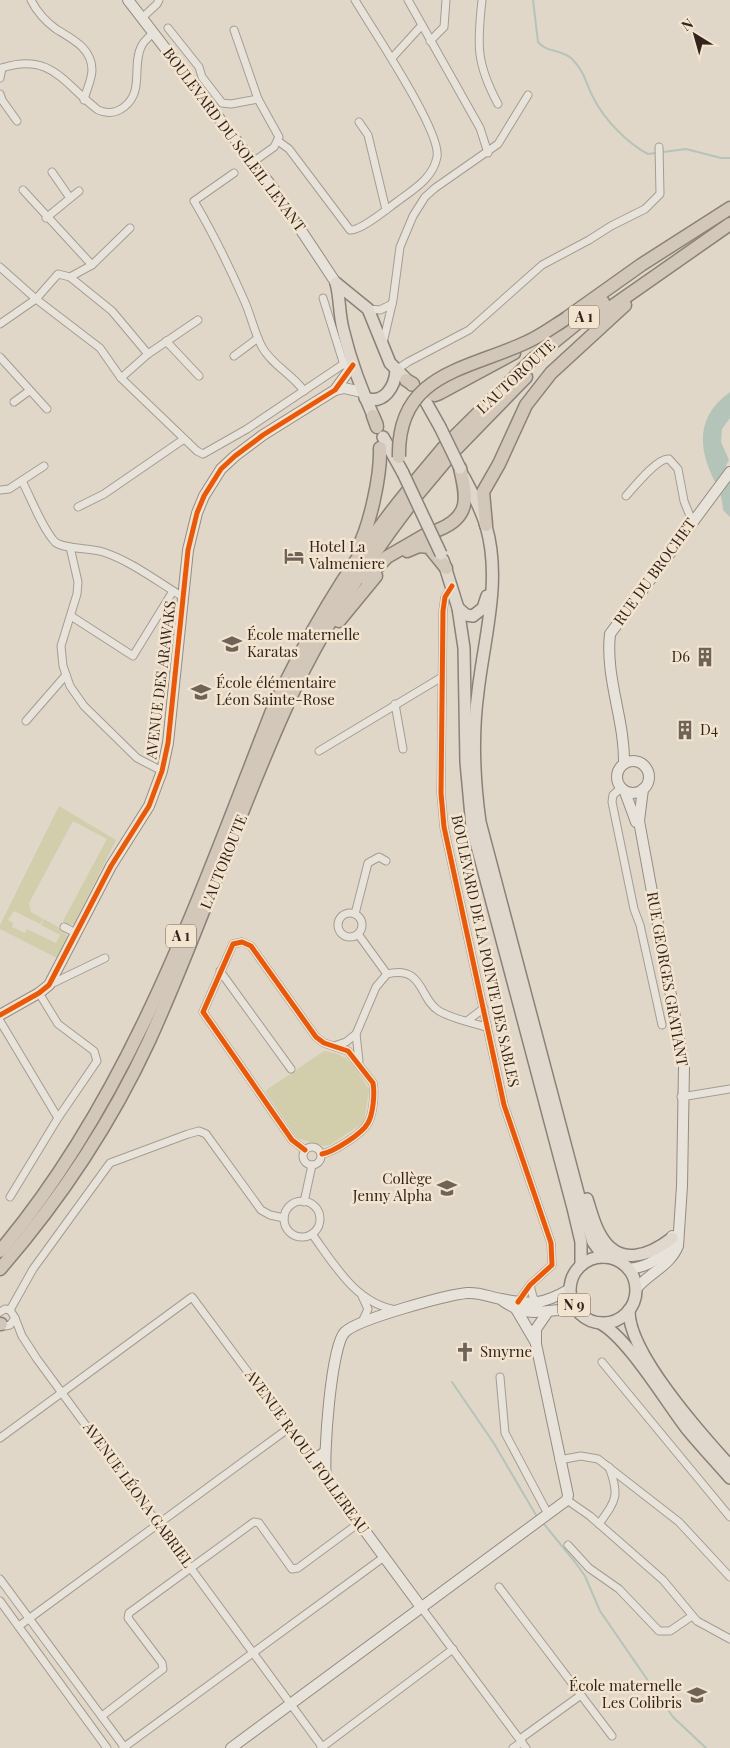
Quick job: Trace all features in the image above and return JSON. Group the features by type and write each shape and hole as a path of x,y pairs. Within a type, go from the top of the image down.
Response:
{"highway":[{"path":"424,393 435,395 440,393 532,344 688,233 730,208"},
{"name":"L'AUTOROUTE","path":"0,1251 79,1143 138,1037 272,711 306,643 330,602 412,493 495,394 572,326 623,286 730,213"},
{"name":"L'AUTOROUTE","path":"450,448 535,369 585,326 730,224"},
{"path":"486,525 482,497 486,484 499,464 526,405 552,373 634,296 688,252"},
{"path":"402,472 399,442 403,419 410,404 428,384 445,375 528,342 567,318"},
{"path":"330,602 364,535 373,498 378,431"},
{"path":"438,530 454,522 465,506 465,487 460,468"},
{"name":"L'AUTOROUTE","path":"0,1269 61,1190 110,1114 141,1058 182,965 293,692 332,620 412,493"},
{"path":"293,692 362,584 379,564 399,548 425,535"},
{"path":"338,623 373,579 388,565 411,549 426,546 439,555 446,568"}],"main road":[{"name":"BOULEVARD DU SOLEIL LEVANT","path":"128,0 253,162 336,283 364,306"},
{"name":"BOULEVARD DU SOLEIL LEVANT","path":"336,283 349,363 378,431 402,472 439,555"},
{"path":"342,316 350,304 364,306 396,370 410,383"},
{"name":"AVENUE DES ARAWAKS","path":"0,1015 39,993 49,985 111,866 149,806 162,772 168,743 190,541 204,496 220,469 263,435 335,390 349,363"},
{"path":"335,390 344,388 378,399 390,392 394,384 396,370"},
{"path":"424,393 486,525 493,573 475,723 476,793 484,843 590,1236 604,1257"},
{"name":"RUE DU BROCHET","path":"624,764 624,741 609,662 610,634 730,472"},
{"name":"N 9","path":"446,568 458,608 464,648 466,762 472,827 581,1242 581,1265 571,1280 571,1300 576,1310 591,1321 600,1323 610,1329 622,1342 688,1429 730,1478"},
{"path":"458,608 469,616 480,611 493,573"},
{"name":"RUE DU BROCHET","path":"624,741 639,763"},
{"path":"639,763 648,773 648,782 643,789 637,821 617,776 624,764 639,763"},
{"path":"623,790 635,793 643,789"},
{"name":"RUE GEORGES GRATIANT","path":"637,821 682,1049 683,1097 675,1232"},
{"path":"558,1117 597,1229 605,1242 622,1254 638,1256 655,1251 675,1232"},
{"path":"628,1269 655,1260 665,1252 675,1232"},
{"path":"675,1232 678,1246 672,1257 644,1279 636,1289 629,1310 630,1326 648,1361 706,1439 730,1466"},
{"path":"581,1265 604,1257 613,1259 628,1269 636,1289"},
{"path":"517,1305 538,1304 570,1289"},
{"path":"326,1478 325,1452 338,1345 344,1332 362,1322 466,1293 485,1294 517,1305 530,1313 576,1310"},
{"path":"233,1747 567,1500 568,1495 559,1460 536,1344 517,1305"},
{"name":"N 9","path":"600,1323 616,1320 629,1310"},
{"path":"536,1344 538,1325 552,1311"},
{"path":"310,1456 318,1457 325,1452"},
{"name":"AVENUE RAOUL FOLLEREAU","path":"326,1478 421,1607"}],"street":[{"path":"31,0 38,13 56,28 71,36 90,55 92,71 84,100"},
{"path":"142,18 159,0"},
{"path":"234,30 258,99 276,131 278,141 289,149 350,230 356,229 386,210 426,179 434,167 438,155 437,146 416,102 392,58 355,0"},
{"path":"408,0 480,128 488,153"},
{"path":"430,42 444,27 446,0"},
{"path":"482,0 478,37 479,60 485,79 498,104"},
{"path":"392,58 422,25"},
{"path":"168,28 200,67 202,77 222,103 231,104 258,99"},
{"path":"0,78 1,67 19,62 38,63 49,69 98,110 106,113 122,109 131,101 136,92 142,45 153,33"},
{"path":"0,94 2,100 17,121"},
{"path":"382,344 392,304 400,246 413,216 425,197 435,188 488,153 507,133 528,95"},
{"path":"359,122 368,135 386,210"},
{"path":"253,162 274,147 278,141"},
{"path":"396,370 468,330 542,265 589,240 610,226 645,209 660,194 659,147"},
{"path":"52,172 70,198"},
{"path":"234,173 194,201 216,238 246,303 258,338 266,353 293,376 304,391"},
{"path":"23,190 46,218 92,266"},
{"path":"46,218 79,191"},
{"path":"70,277 92,266 130,228"},
{"path":"0,267 36,299 100,348 121,378 197,451 205,454 349,363 323,298"},
{"path":"0,324 36,299 58,274 70,277 112,311 148,354"},
{"path":"364,306 380,310 392,304"},
{"path":"121,378 148,354 198,320"},
{"path":"234,356 258,338"},
{"path":"166,341 199,376"},
{"path":"0,357 47,409"},
{"path":"14,402 29,391"},
{"path":"256,423 263,435"},
{"path":"78,507 104,494 184,439"},
{"path":"626,496 656,465 662,460 669,459 678,469 684,501 692,521"},
{"path":"0,490 9,488 22,481 44,466"},
{"path":"22,481 55,541 62,546 91,548 110,554 183,597"},
{"path":"70,547 78,582 77,594 61,646 66,675 76,696 124,746 145,764 162,772"},
{"name":"BOULEVARD DE LA POINTE DES SABLES","path":"452,586 445,598 444,611 441,793 444,827 504,1105 551,1243 552,1266 530,1286 517,1305"},
{"path":"71,616 133,656 173,591"},
{"path":"26,721 66,675"},
{"path":"319,751 442,677"},
{"path":"395,704 403,749"},
{"path":"623,790 613,795 612,802 634,909 640,924 662,1025"},
{"path":"355,914 368,863 379,857 386,861"},
{"path":"355,914 362,923 358,934"},
{"path":"355,914 343,915 339,922 339,929 347,937 358,934"},
{"path":"64,927 76,933"},
{"path":"358,934 387,974"},
{"path":"306,1150 292,1140 203,1012 232,944 242,942 251,946 316,1038 324,1043 348,1051 371,1079 374,1088 369,1121 365,1128 334,1150 322,1154"},
{"path":"49,985 105,958"},
{"path":"220,971 290,1069"},
{"path":"334,1046 346,1042 356,1034 376,987 387,974 392,973 413,977 422,986 434,1007 466,1021 487,1027"},
{"path":"10,1197 58,1118 97,1061 94,1051 58,1024 39,993"},
{"path":"466,1021 484,1008"},
{"path":"0,1022 58,1118"},
{"path":"356,1034 359,1063"},
{"path":"683,1097 730,1089"},
{"path":"0,1312 5,1309 10,1310 33,1269 110,1163 188,1134 199,1131 206,1134 261,1210 284,1218"},
{"path":"312,1165 304,1159 306,1150 316,1147 322,1154"},
{"path":"312,1165 319,1162 322,1154"},
{"path":"304,1202 312,1165"},
{"path":"298,1202 304,1202 310,1204 318,1212 319,1224 312,1234 302,1237 292,1234 285,1226 284,1218 289,1207 298,1202"},
{"path":"312,1234 351,1286 362,1296 386,1308 402,1310"},
{"path":"530,1286 538,1304 552,1311"},
{"path":"362,1296 368,1309 362,1322"},
{"name":"AVENUE RAOUL FOLLEREAU","path":"62,1393 192,1297 326,1478"},
{"name":"AVENUE LÉONA GABRIEL","path":"10,1310 22,1336 62,1393 322,1748"},
{"path":"3,1324 15,1318"},
{"name":"AVENUE LÉONA GABRIEL","path":"3,1324 22,1336"},
{"path":"602,1362 730,1517"},
{"path":"500,1377 505,1433 548,1514"},
{"path":"0,1438 62,1393"},
{"path":"19,1626 289,1428"},
{"path":"559,1460 589,1456 598,1459 679,1522 730,1577"},
{"path":"599,1524 616,1497 615,1483 608,1467"},
{"path":"567,1500 599,1524 663,1580 692,1616 706,1627 730,1639"},
{"path":"102,1716 163,1669 162,1663 128,1618 128,1614 257,1521 292,1569 298,1568 359,1523"},
{"path":"568,1545 589,1568 619,1589 659,1630 670,1631 692,1616"},
{"path":"0,1578 124,1748 384,1557"},
{"path":"500,1586 612,1736"},
{"path":"0,1601 107,1748"},
{"path":"421,1607 523,1743"},
{"path":"322,1748 452,1649"},
{"path":"514,1748 523,1743 581,1695"}],"shaded area":[{"path":"730,392 730,418 722,429 721,442 729,460 726,465 730,470 730,517 723,510 720,493 704,453 703,442 706,420 719,401"},
{"path":"59,806 116,840 74,924 65,925 63,921 107,839 73,821 29,903 31,912 43,919 40,924 14,911 8,920 13,923 12,927 25,933 27,929 56,943 60,935 41,925 44,919 63,930 68,937 57,958 0,929 0,925"},
{"path":"324,1051 340,1055 351,1063 369,1089 364,1122 330,1145 323,1146 297,1138 265,1091"}],"waterway":[{"path":"533,0 538,42 546,48 572,59 583,74 598,107 617,130 640,150 648,154 686,149 721,158 730,158"},
{"path":"452,1382 493,1442 536,1515"},
{"path":"544,1524 585,1576 600,1611 673,1717 706,1748"}],"cycle path":[{"path":"0,1015 39,993 49,985 111,866 149,806 162,771 168,743 188,550 197,513 204,496 221,469 235,456 263,435 335,390 353,365"},
{"path":"452,586 445,597 443,611 441,793 444,827 504,1105 551,1243 552,1265 530,1285 518,1302"},
{"path":"305,1150 292,1140 203,1012 233,944 242,942 251,946 316,1037 324,1043 348,1051 373,1083 373,1104 368,1123 347,1142 322,1154"}],"place":[{"name":"Hotel La Valmeniere","path":"294,556"},
{"name":"École maternelle Karatas","path":"232,644"},
{"name":"D6","path":"705,657"},
{"name":"École élémentaire Léon Sainte-Rose","path":"201,692"},
{"name":"D4","path":"685,730"},
{"name":"Collège Jenny Alpha","path":"447,1188"},
{"name":"Smyrne","path":"465,1352"},
{"name":"École maternelle Les Colibris","path":"697,1695"}]}
